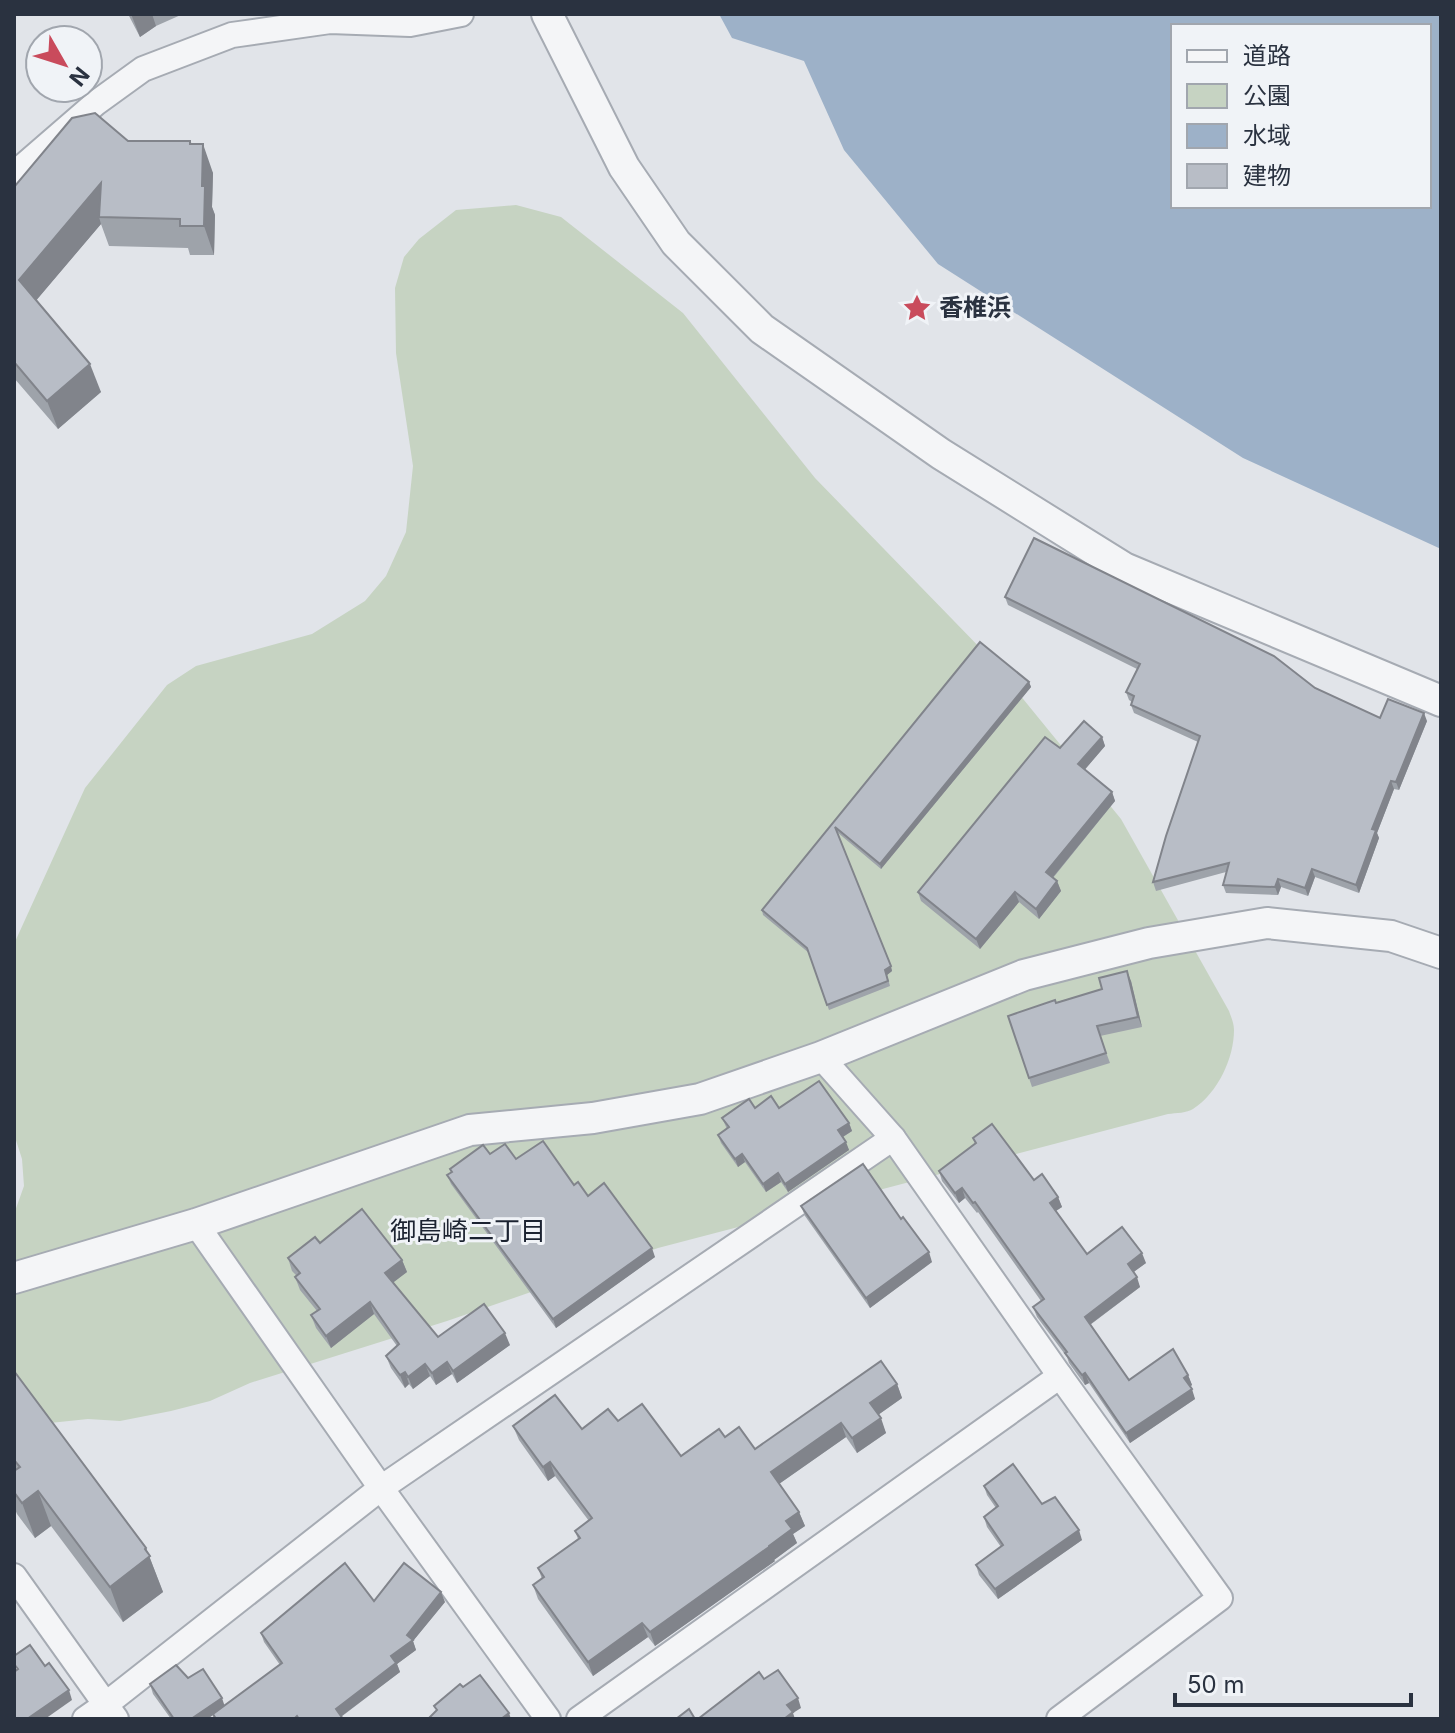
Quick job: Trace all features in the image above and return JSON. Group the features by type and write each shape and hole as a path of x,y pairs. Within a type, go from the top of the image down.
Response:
{"street":[{"path":"14,174 96,103 143,69 232,35 330,21 410,24 461,14"},
{"path":"547,14 624,167 676,243 762,329 941,454 1124,568 1441,701"},
{"path":"14,1278 196,1224 470,1130 593,1118 700,1099 821,1057 1024,975 1149,943 1267,923 1391,936 1441,953"},
{"path":"821,1057 893,1138 1220,1598 1059,1719"},
{"path":"85,1719 110,1712 381,1488 893,1138"},
{"path":"196,1224 548,1719"},
{"path":"579,1719 1060,1376"},
{"path":"14,1576 110,1712"}],"green space":[{"path":"516,205 561,217 683,313 815,478 988,656 1121,819 1229,1011 1234,1030 1228,1063 1210,1094 1188,1111 658,1248 447,1321 250,1383 210,1401 120,1421 88,1419 50,1423 14,1404 14,1214 24,1186 22,1159 14,1134 14,944 85,788 167,685 196,666 312,634 365,601 386,576 406,532 413,466 396,353 395,288 404,257 419,239 456,210"}],"water":[{"path":"719,14 1441,14 1441,549 1243,458 938,264 844,150 804,61 732,38"}],"building":[{"path":"95,113 128,141 190,141 190,144 203,144 204,226 180,226 180,219 99,217 101,183 19,280 90,364 47,401 14,362 14,187 72,118"},
{"path":"1034,538 1274,656 1315,688 1380,718 1388,699 1424,713 1396,782 1391,781 1372,829 1376,830 1356,885 1312,869 1305,888 1278,879 1275,887 1223,885 1229,863 1153,882 1200,736 1131,705 1134,696 1126,692 1140,664 1005,597"},
{"path":"980,642 1029,682 880,864 835,827 891,966 885,970 888,981 827,1005 807,948 762,910"},
{"path":"1084,721 1102,737 1078,764 1112,792 1046,872 1057,881 1036,909 1015,892 976,939 918,892 1045,737 1060,748"},
{"path":"1127,971 1138,1017 1097,1026 1106,1053 1029,1078 1008,1016 1055,1000 1056,1003 1102,989 1099,978"},
{"path":"819,1081 849,1123 838,1130 846,1142 785,1184 778,1173 763,1184 742,1154 735,1159 718,1135 729,1127 722,1118 749,1099 755,1108 771,1096 779,1108"},
{"path":"992,1124 1034,1180 1042,1174 1058,1197 1050,1203 1087,1254 1122,1227 1142,1253 1128,1264 1137,1277 1085,1317 1129,1380 1173,1349 1188,1375 1184,1378 1192,1389 1126,1433 1085,1373 1082,1375 1033,1307 1044,1299 975,1202 962,1188 955,1193 939,1171 976,1143 973,1138"},
{"path":"543,1141 574,1185 578,1182 588,1196 604,1183 652,1248 553,1319 447,1175 452,1172 450,1169 483,1145 490,1154 505,1144 516,1159"},
{"path":"863,1164 901,1219 903,1217 929,1252 866,1298 801,1206"},
{"path":"362,1209 402,1260 385,1273 438,1337 484,1304 505,1333 453,1371 447,1362 432,1373 425,1364 408,1377 405,1372 400,1375 386,1356 399,1344 370,1302 326,1336 311,1315 320,1309 295,1277 300,1273 288,1258 315,1237 320,1243"},
{"path":"881,1361 897,1384 870,1403 881,1418 852,1438 841,1423 771,1472 799,1512 786,1521 792,1529 650,1632 642,1623 588,1662 533,1585 544,1577 538,1568 580,1538 575,1531 592,1518 550,1462 543,1467 513,1426 555,1395 582,1429 608,1409 618,1421 642,1404 681,1456 719,1429 725,1437 739,1427 755,1449"},
{"path":"14,1371 150,1556 110,1587 38,1491 22,1503 14,1492 14,1471 20,1467 14,1460"},
{"path":"1013,1464 1042,1504 1055,1497 1079,1530 995,1589 976,1565 1003,1545 984,1517 998,1506 984,1486"},
{"path":"345,1563 374,1601 404,1563 441,1592 407,1635 413,1640 391,1656 396,1663 336,1709 343,1719 299,1719 297,1716 294,1719 216,1719 213,1714 282,1663 261,1633"},
{"path":"30,1645 45,1666 49,1663 69,1690 27,1719 14,1719 14,1672 18,1669 14,1656"},
{"path":"176,1665 188,1678 203,1669 222,1698 191,1719 174,1719 150,1684"},
{"path":"778,1670 798,1698 787,1705 793,1712 784,1719 698,1719 759,1672 764,1679"},
{"path":"480,1675 509,1713 501,1719 428,1719 437,1710 434,1706 460,1684 463,1687"},
{"path":"689,1709 695,1719 676,1719"}],"place":[{"name":"香椎浜","path":"917,308"}],"district":[{"name":"御島崎二丁目","path":"468,1231"}]}
